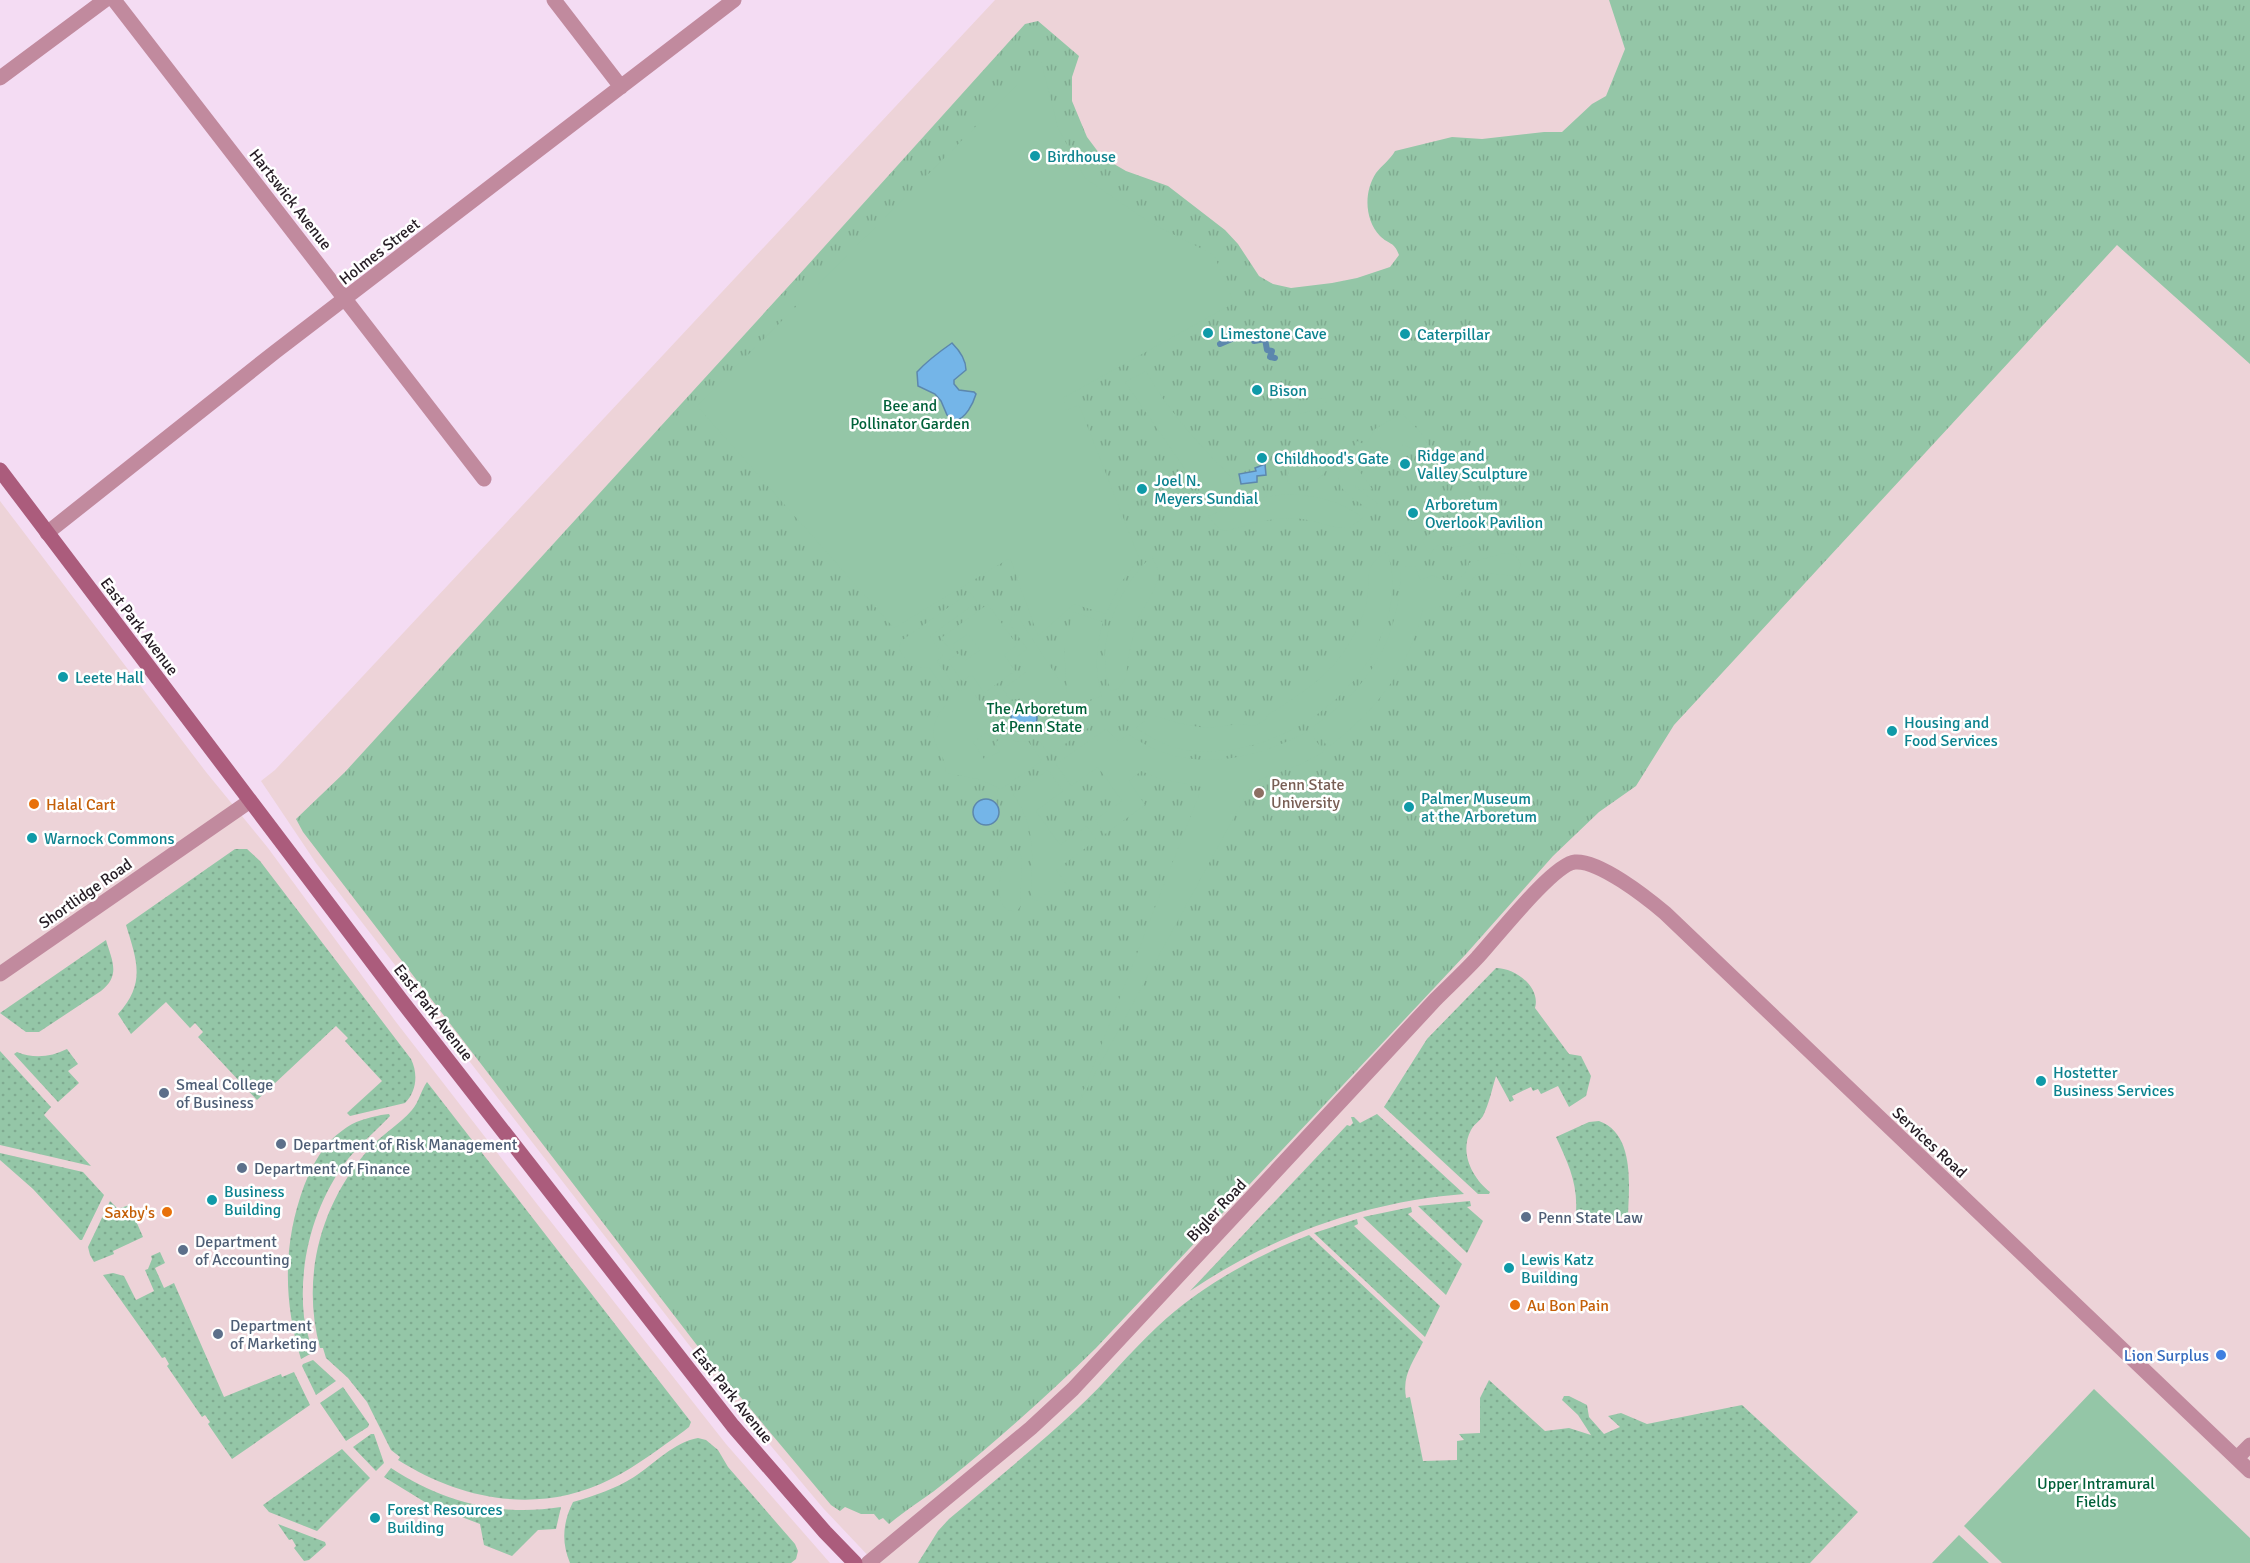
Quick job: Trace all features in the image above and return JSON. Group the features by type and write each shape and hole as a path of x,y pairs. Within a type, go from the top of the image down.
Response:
{"main road":[{"name":"East Park Avenue","path":"0,470 408,1009 733,1426 855,1563"}],"street":[{"path":"0,78 105,0"},
{"name":"Hartswick Avenue","path":"114,0 484,479"},
{"path":"554,0 621,87"},
{"name":"Holmes Street","path":"47,533 275,352 734,0"},
{"name":"Shortlidge Road","path":"0,974 250,801"},
{"name":"Services Road","path":"1572,862 1586,862 1609,874 1634,888 1665,913 2250,1471"},
{"name":"Bigler Road","path":"868,1563 1031,1428 1073,1389 1477,958 1544,883 1572,862"},
{"path":"2237,1458 2250,1445"}],"shaded area":[{"name":"Penn State University","path":"995,0 2250,0 2250,1563 875,1563 823,1508 720,1385 316,863 261,781 275,770"},
{"path":"0,501 206,772 268,848 396,1022 537,1204 726,1444 830,1563 0,1563"}],"green space":[{"name":"The Arboretum at Penn State","path":"1609,0 2250,0 2250,364 2117,245 1674,725 1636,786 1599,812 1553,856 1466,954 1096,1348 986,1448 941,1486 889,1524 883,1518 879,1520 874,1514 861,1514 845,1507 840,1511 831,1505 696,1344 303,832 296,819 345,772 1025,24 1038,21 1079,56 1072,77 1072,101 1087,137 1102,157 1126,171 1168,186 1225,230 1238,244 1259,276 1273,284 1291,288 1357,278 1390,267 1399,255 1393,245 1380,236 1371,222 1368,196 1376,173 1395,151 1452,137 1482,139 1562,132 1592,104 1606,96 1625,49"},
{"name":"Bee and Pollinator Garden","path":"1041,61 1058,128 1085,178 1149,222 1214,255 1234,303 1063,398 1066,410 1079,405 1139,558 1120,584 1106,614 1074,604 1038,636 1010,558 894,628 697,406"},
{"path":"1146,371 1178,418 1245,491 1209,504 1125,382"},
{"path":"1326,398 1327,402 1317,409 1300,414 1298,401"},
{"path":"1402,413 1421,433 1434,455 1405,446 1407,442 1405,440 1393,465 1380,447 1364,459 1369,467 1365,470 1353,450 1357,441 1366,445 1375,429"},
{"path":"1291,451 1334,457 1325,472 1316,480 1305,483 1287,483"},
{"path":"1349,461 1355,465 1372,489 1368,491 1353,485 1378,504 1372,510 1349,495 1339,483 1338,477 1341,469"},
{"path":"1468,492 1487,502 1495,513 1493,520 1485,532 1474,541 1453,547 1439,545 1430,556 1422,540 1434,531 1450,525 1451,519 1445,511 1456,513"},
{"path":"1286,494 1336,503 1363,518 1349,528 1302,519 1282,518 1226,531 1219,529 1208,516 1251,499"},
{"path":"1387,552 1391,568 1392,594 1387,619 1375,649 1358,676 1335,700 1309,720 1280,735 1249,746 1217,751 1178,749 1159,742 1136,728 1148,718 1156,716 1205,728 1241,724 1254,726 1265,720 1268,715 1314,684 1342,654 1363,614 1371,568 1379,557"},
{"path":"1505,553 1513,555 1520,562 1521,565 1515,576 1486,573 1476,575 1455,600 1435,608 1423,608 1409,650 1389,686 1361,719 1328,747 1313,727 1350,695 1377,660 1394,620 1401,571 1405,567 1416,566 1420,580 1433,575 1445,580 1456,580 1464,574 1469,563"},
{"path":"1152,556 1158,570 1158,578 1137,620 1126,678 1119,688 1111,691 1106,674 1105,655 1112,618 1129,584"},
{"path":"970,592 977,602 930,636 943,656 937,661 959,692 969,687 981,703 994,695 1002,707 998,718 1001,731 991,738 986,733 973,742 984,759 1000,752 995,743 1004,735 1017,742 1028,741 1042,761 1001,789 978,779 946,773 943,759 935,742 934,730 939,713 951,700 929,667 919,667 910,663 899,648 901,641"},
{"path":"988,604 1017,645 1004,655 1015,671 984,693 972,675 962,681 948,661 959,653 965,661 980,650 968,634 953,644 955,648 951,651 941,638"},
{"path":"1073,612 1103,622 1097,659 1102,696 1080,703 1091,726 1049,755 1036,736 1043,723 1040,707 1025,698 1010,700 1003,689 1026,672 1017,657 1027,649 1009,623 1012,621 1010,618 1016,614 1067,692 1064,648"},
{"path":"1106,729 1119,742 1128,734 1150,747 1172,755 1195,759 1218,760 1241,756 1287,742 1309,731 1324,752 1299,765 1253,782 1078,1105 1202,787 1161,779 1141,771 1129,781 1145,805 1105,834 1095,820 1122,801 1098,767 1071,786 1056,764"},
{"path":"1048,770 1063,791 1036,811 1060,845 1087,826 1096,840 1056,870 1070,889 1052,889 1036,901 1031,893 1030,831 1021,807 1013,794"},
{"path":"235,849 247,849 260,861 411,1059 415,1070 415,1082 412,1093 405,1103 350,1116 347,1113 382,1081 345,1041 348,1038 336,1026 257,1100 198,1037 203,1032 195,1023 190,1028 166,1002 131,1034 118,1014 133,992 137,971 126,925"},
{"path":"1012,853 1020,853 1022,860 1020,907 1017,911 1008,910 1000,897 1001,877 1007,859"},
{"path":"106,940 113,973 101,991 39,1032 26,1032 0,1013"},
{"path":"1496,968 1511,971 1525,980 1534,993 1535,1008 1569,1054 1581,1056 1591,1076 1586,1096 1569,1107 1558,1086 1541,1094 1538,1089 1533,1091 1531,1087 1512,1096 1514,1100 1510,1102 1496,1076 1485,1111 1482,1118 1472,1128 1466,1147 1473,1172 1490,1192 1489,1194 1478,1194 1384,1107 1427,1039"},
{"path":"67,1049 78,1064 68,1071 79,1083 58,1102 14,1054 17,1052 30,1056 42,1056"},
{"path":"0,1051 51,1107 44,1115 91,1166 0,1145"},
{"path":"427,1082 691,1422 689,1427 657,1450 611,1479 584,1490 557,1497 530,1500 475,1494 423,1474 398,1460 400,1457 391,1450 367,1402 348,1378 326,1358 323,1348 320,1348 315,1322 314,1269 327,1218 351,1171 373,1145 412,1110"},
{"path":"389,1114 390,1116 348,1159 336,1176 311,1234 306,1254 303,1296 304,1317 312,1353 301,1359 291,1316 288,1272 289,1250 297,1207 311,1170 319,1155 330,1142 356,1122"},
{"path":"1377,1114 1464,1194 1391,1205 1321,1224 1254,1253 1190,1291 1347,1125 1350,1126 1353,1123 1351,1117 1360,1123"},
{"path":"1599,1121 1611,1128 1619,1137 1624,1149 1629,1176 1628,1216 1615,1217 1614,1220 1598,1214 1585,1213 1582,1221 1575,1220 1575,1187 1556,1137 1589,1122"},
{"path":"0,1153 83,1172 104,1195 82,1240 33,1189 0,1160"},
{"path":"110,1201 118,1209 129,1205 143,1237 113,1251 114,1254 94,1262 88,1247"},
{"path":"1470,1201 1471,1206 1467,1207 1483,1221 1467,1253 1418,1206"},
{"path":"1411,1207 1412,1212 1408,1214 1462,1264 1446,1295 1363,1217"},
{"path":"1357,1219 1358,1224 1354,1226 1440,1306 1425,1337 1314,1233"},
{"path":"1309,1235 1423,1342 1409,1369 1405,1390 1406,1398 1410,1397 1423,1461 1457,1460 1457,1441 1464,1440 1459,1434 1480,1433 1480,1398 1489,1380 1545,1431 1569,1428 1591,1435 1578,1415 1562,1400 1564,1396 1569,1396 1587,1405 1589,1417 1604,1434 1620,1427 1608,1416 1621,1413 1647,1424 1742,1405 1858,1512 1810,1563 918,1563 938,1531 949,1519 1077,1409 1173,1312 1209,1286 1248,1263"},
{"path":"160,1252 165,1263 155,1268 164,1288 174,1283 224,1397 281,1374 282,1377 294,1372 310,1405 232,1459 208,1424 210,1422 205,1415 202,1417 167,1366 169,1364 165,1357 162,1358 103,1275 113,1273 124,1276 136,1300 154,1291 145,1270 148,1269 151,1256"},
{"path":"313,1360 336,1381 316,1395 302,1366"},
{"path":"343,1387 369,1424 368,1427 346,1441 320,1403"},
{"name":"Upper Intramural Fields","path":"2094,1389 2250,1538 2250,1563 2002,1563 1964,1526"},
{"path":"374,1434 384,1463 376,1471 353,1447"},
{"path":"698,1438 706,1440 718,1450 728,1467 795,1544 798,1551 796,1559 791,1563 570,1563 565,1547 564,1532 573,1502 619,1485 634,1477 672,1449"},
{"path":"342,1449 370,1478 317,1531 269,1512 263,1505"},
{"path":"391,1468 431,1490 472,1504 516,1510 561,1507 556,1529 538,1530 512,1556 484,1545 480,1524 428,1504 384,1477"},
{"path":"278,1524 325,1542 326,1545 309,1560 304,1561 294,1548 296,1546 292,1539 289,1540"},
{"path":"1959,1535 1989,1563 1932,1563"}],"water":[{"path":"952,343 962,355 966,370 954,380 954,384 959,390 976,394 966,414 955,421 947,415 935,394 918,386 917,372"},
{"path":"1265,464 1266,475 1257,476 1257,482 1241,484 1239,474 1256,471 1255,468"},
{"path":"1024,705 1033,709 1037,718 1033,727 1024,731 1015,727 1011,718 1015,709"},
{"path":"986,799 995,803 999,812 995,821 986,825 977,821 973,812 977,803"}],"waterway":[{"path":"1220,344 1252,333 1254,341 1265,339 1267,350 1272,351 1270,357 1275,358"}],"place":[{"name":"Birdhouse","path":"1035,156"},
{"name":"Limestone Cave","path":"1208,333"},
{"name":"Caterpillar","path":"1405,334"},
{"name":"Bison","path":"1257,390"},
{"name":"Childhood's Gate","path":"1262,458"},
{"name":"Ridge and Valley Sculpture","path":"1405,464"},
{"name":"Joel N. Meyers Sundial","path":"1142,489"},
{"name":"Arboretum Overlook Pavilion","path":"1413,513"},
{"name":"Leete Hall","path":"63,677"},
{"name":"Housing and Food Services","path":"1892,731"},
{"name":"Penn State University","path":"1259,793"},
{"name":"Halal Cart","path":"34,804"},
{"name":"Palmer Museum at the Arboretum","path":"1409,807"},
{"name":"Warnock Commons","path":"32,838"},
{"name":"Hostetter Business Services","path":"2041,1081"},
{"name":"Smeal College of Business","path":"164,1093"},
{"name":"Department of Risk Management","path":"281,1144"},
{"name":"Department of Finance","path":"242,1168"},
{"name":"Business Building","path":"212,1200"},
{"name":"Saxby's","path":"167,1212"},
{"name":"Penn State Law","path":"1526,1217"},
{"name":"Department of Accounting","path":"183,1250"},
{"name":"Lewis Katz Building","path":"1509,1268"},
{"name":"Au Bon Pain","path":"1515,1305"},
{"name":"Department of Marketing","path":"218,1334"},
{"name":"Lion Surplus","path":"2221,1355"},
{"name":"Forest Resources Building","path":"375,1518"}]}
